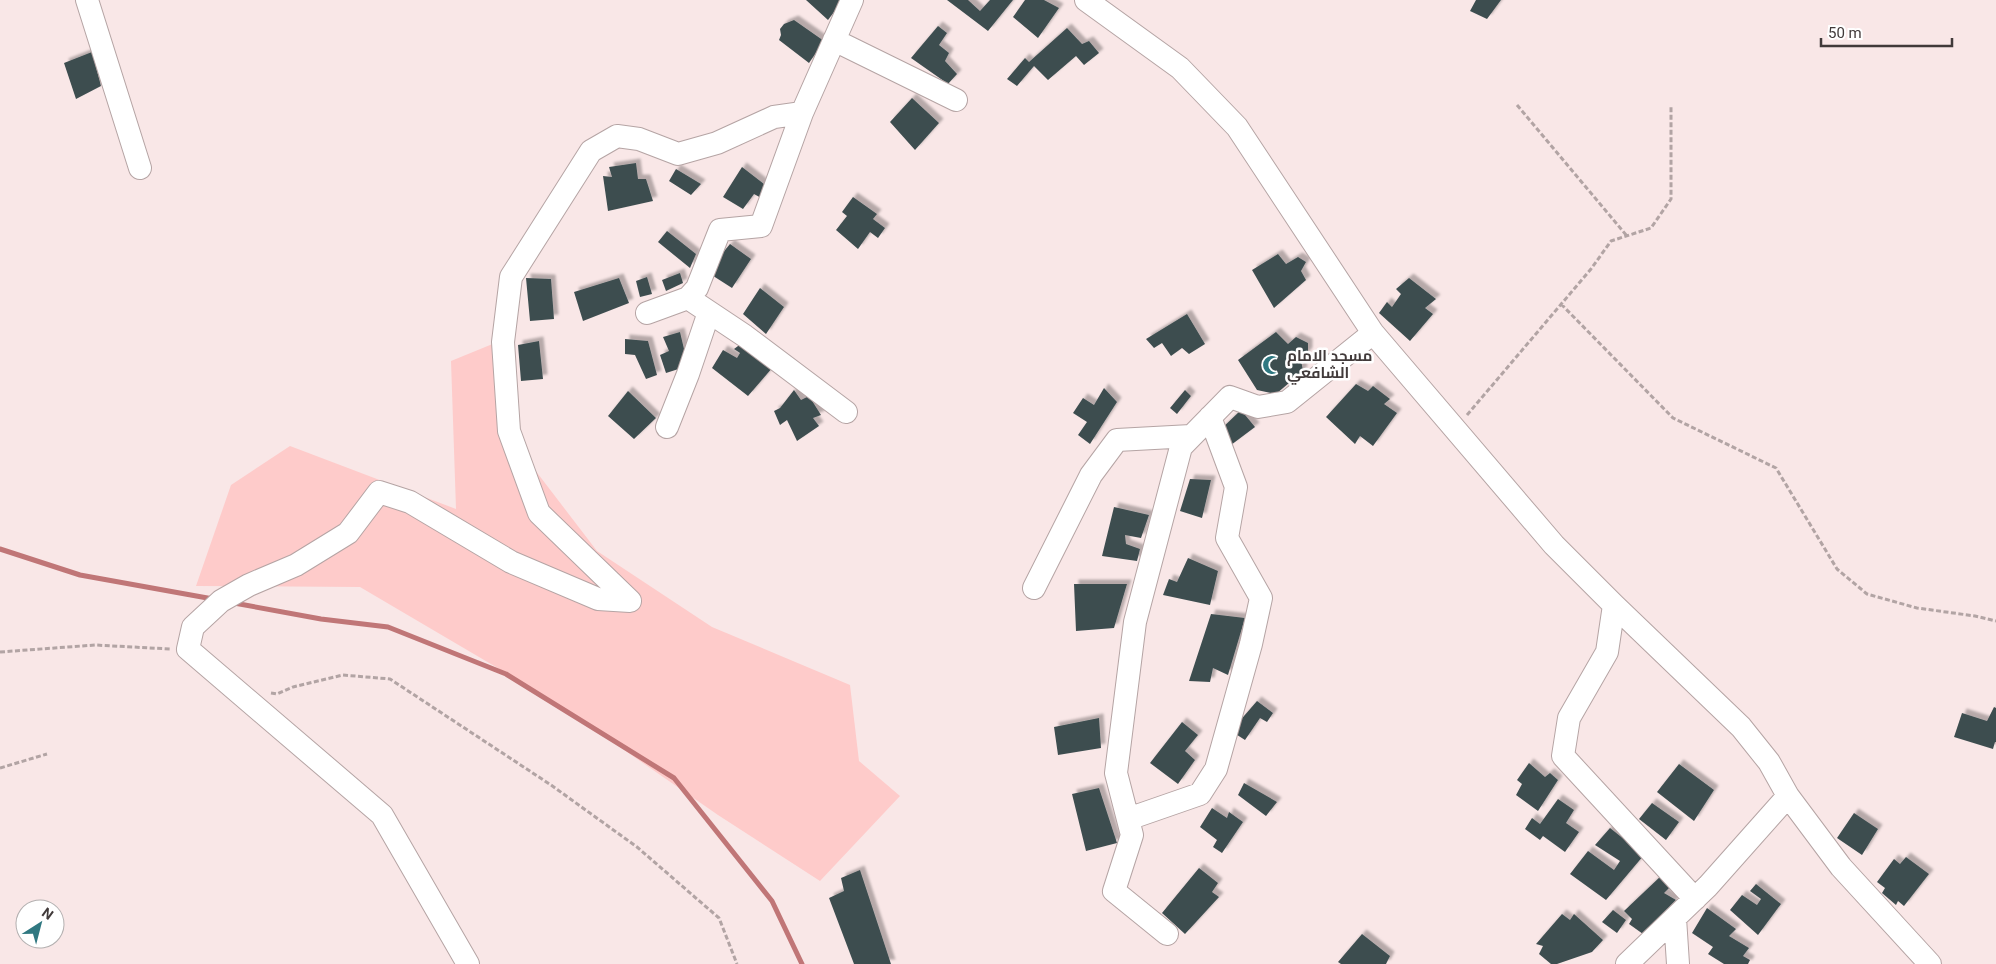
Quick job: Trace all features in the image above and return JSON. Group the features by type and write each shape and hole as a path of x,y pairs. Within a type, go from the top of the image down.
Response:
{"street":[{"path":"87,0 140,168"},
{"path":"647,313 688,298 697,288 720,230 761,226 802,113 852,0"},
{"path":"1086,0 1180,68 1237,127 1374,333 1554,545 1742,727 1769,762 1788,796 1841,867 1930,964"},
{"path":"834,40 956,100"},
{"path":"468,964 382,815 188,649 193,627 221,601 249,585 296,565 348,533 379,492 410,502 511,562 598,599 630,601 539,513 509,431 503,342 511,277 591,151 617,136 639,139 678,154 718,144 774,117 802,113"},
{"path":"688,298 745,336 846,412"},
{"path":"667,427 709,312"},
{"path":"1167,934 1114,891 1132,835 1116,773 1135,622 1181,447 1230,397 1258,407 1287,402 1374,333"},
{"path":"1128,819 1200,794 1216,769 1251,644 1261,598 1227,538 1236,487 1210,417"},
{"path":"1034,588 1091,476 1117,440 1191,436"},
{"path":"1614,605 1607,652 1569,718 1563,756 1695,899"},
{"path":"1627,964 1695,899 1788,796"},
{"path":"1675,918 1678,964"}],"path":[{"path":"1517,104 1627,236"},
{"path":"1455,429 1561,304 1611,241 1652,228 1671,199 1672,106"},
{"path":"1561,304 1673,418 1776,468 1837,569 1867,594 1917,608 1975,616 1996,621"},
{"path":"0,652 95,645 188,649"},
{"path":"268,693 277,694 293,687 343,675 390,679 552,785 637,847 719,918 737,964"},
{"path":"0,768 47,754"}],"shaded area":[{"path":"495,343 522,453 597,551 712,627 850,685 859,761 900,796 820,881 718,815 552,700 360,587 196,586 231,485 290,446 456,509 451,361"}],"building":[{"path":"806,0 843,0 828,20"},
{"path":"947,0 968,0 980,11 990,0 1013,0 988,31"},
{"path":"1025,0 1044,0 1059,8 1038,38 1013,17"},
{"path":"1476,0 1501,0 1487,19 1470,11"},
{"path":"794,20 824,41 809,63 779,40 781,35 780,29 784,24"},
{"path":"938,26 947,33 939,45 949,53 945,61 957,74 948,84 911,58"},
{"path":"1067,28 1082,44 1089,41 1099,53 1084,65 1076,56 1048,80 1034,66 1017,86 1007,79 1025,58 1029,62"},
{"path":"92,52 101,86 76,99 64,63"},
{"path":"912,98 939,123 915,150 890,122"},
{"path":"636,163 638,179 646,179 653,201 608,211 603,176 612,177 609,167"},
{"path":"742,167 769,188 763,199 754,194 743,209 723,197"},
{"path":"676,169 701,184 691,195 669,181"},
{"path":"853,197 877,214 873,219 885,228 878,238 870,232 858,249 836,230 847,216 842,212"},
{"path":"667,231 696,254 690,268 658,242"},
{"path":"730,244 751,259 732,288 707,272"},
{"path":"1278,254 1286,264 1298,257 1306,262 1301,271 1306,280 1274,308 1252,270"},
{"path":"680,273 683,283 666,291 662,280"},
{"path":"647,277 652,294 640,297 636,281"},
{"path":"526,278 551,279 554,319 530,321"},
{"path":"619,278 629,303 583,321 574,292"},
{"path":"1409,278 1436,299 1425,308 1433,314 1410,341 1379,313 1387,302 1392,307 1401,294 1396,289"},
{"path":"760,288 784,307 766,334 743,314"},
{"path":"1187,314 1205,344 1189,354 1182,348 1171,356 1162,343 1154,348 1146,339"},
{"path":"680,332 688,366 666,373 660,355 669,351 663,337"},
{"name":"مسجد الامام الشافعي","path":"1276,332 1288,344 1296,337 1308,343 1308,352 1301,360 1303,371 1276,394 1257,390 1238,360"},
{"path":"625,339 648,341 657,375 646,379 635,355 625,354"},
{"path":"539,341 543,379 521,381 518,345"},
{"path":"742,343 773,367 748,396 712,368 723,350 737,358 740,353 734,349"},
{"path":"1356,384 1368,391 1373,386 1390,399 1384,404 1397,413 1373,446 1360,436 1355,444 1326,417"},
{"path":"1104,388 1117,402 1090,444 1078,435 1087,422 1073,413 1083,398 1094,405"},
{"path":"794,390 801,400 809,396 821,415 813,418 819,426 797,441 787,420 780,425 774,411 780,408"},
{"path":"1185,390 1191,396 1177,414 1170,408"},
{"path":"628,391 656,418 634,439 608,416"},
{"path":"1241,410 1255,427 1231,445 1218,432"},
{"path":"1190,479 1211,480 1202,518 1180,511"},
{"path":"1114,507 1149,515 1141,538 1125,535 1126,544 1140,549 1137,561 1102,556"},
{"path":"1188,558 1218,571 1210,605 1163,595 1169,579 1177,582"},
{"path":"1074,584 1127,584 1114,628 1076,631"},
{"path":"1211,614 1245,618 1228,675 1213,668 1210,682 1189,681"},
{"path":"1257,701 1273,713 1267,722 1260,718 1245,740 1231,731"},
{"path":"1994,707 1996,708 1996,742 1993,749 1954,737 1962,713 1987,721"},
{"path":"1099,718 1101,748 1058,755 1054,727"},
{"path":"1182,722 1198,735 1185,751 1195,760 1178,784 1150,763"},
{"path":"1529,763 1545,777 1550,773 1558,780 1538,811 1516,795 1522,784 1517,780"},
{"path":"1679,764 1714,790 1694,821 1657,792"},
{"path":"1244,783 1277,802 1266,816 1238,795"},
{"path":"1099,788 1117,843 1086,851 1072,794"},
{"path":"1558,799 1574,810 1566,823 1579,832 1565,852 1543,836 1540,840 1525,829 1532,818 1540,824"},
{"path":"1652,803 1679,822 1666,840 1639,819"},
{"path":"1212,808 1227,818 1229,812 1243,822 1222,853 1213,847 1217,840 1200,827"},
{"path":"1854,813 1878,829 1862,855 1837,838"},
{"path":"1610,828 1644,855 1606,900 1570,874 1588,851 1614,870 1620,861 1595,845"},
{"path":"1906,857 1929,874 1904,906 1898,901 1896,905 1882,893 1885,888 1877,882 1894,859 1900,864"},
{"path":"1199,868 1218,883 1212,892 1219,897 1185,934 1162,913"},
{"path":"860,870 891,964 854,964 829,898 844,891 841,878"},
{"path":"1662,875 1673,884 1664,893 1676,900 1643,934 1629,924 1632,919 1624,911"},
{"path":"1756,884 1781,904 1758,935 1730,910 1742,895 1757,905 1761,899 1750,891"},
{"path":"1707,908 1736,929 1729,936 1749,948 1743,956 1750,960 1748,964 1724,964 1708,954 1713,947 1692,933"},
{"path":"1613,910 1626,920 1617,933 1602,922"},
{"path":"1562,914 1570,920 1574,914 1603,940 1592,952 1557,964 1551,964 1539,954 1543,946 1536,944"},
{"path":"1362,934 1390,956 1386,964 1341,964 1338,962"}],"waterway":[{"path":"0,549 80,575 213,599"},
{"path":"234,603 321,619 388,627 506,674 674,778 772,901 802,964"}],"place":[{"name":"مسجد الامام الشافعي","path":"1272,365"}]}
